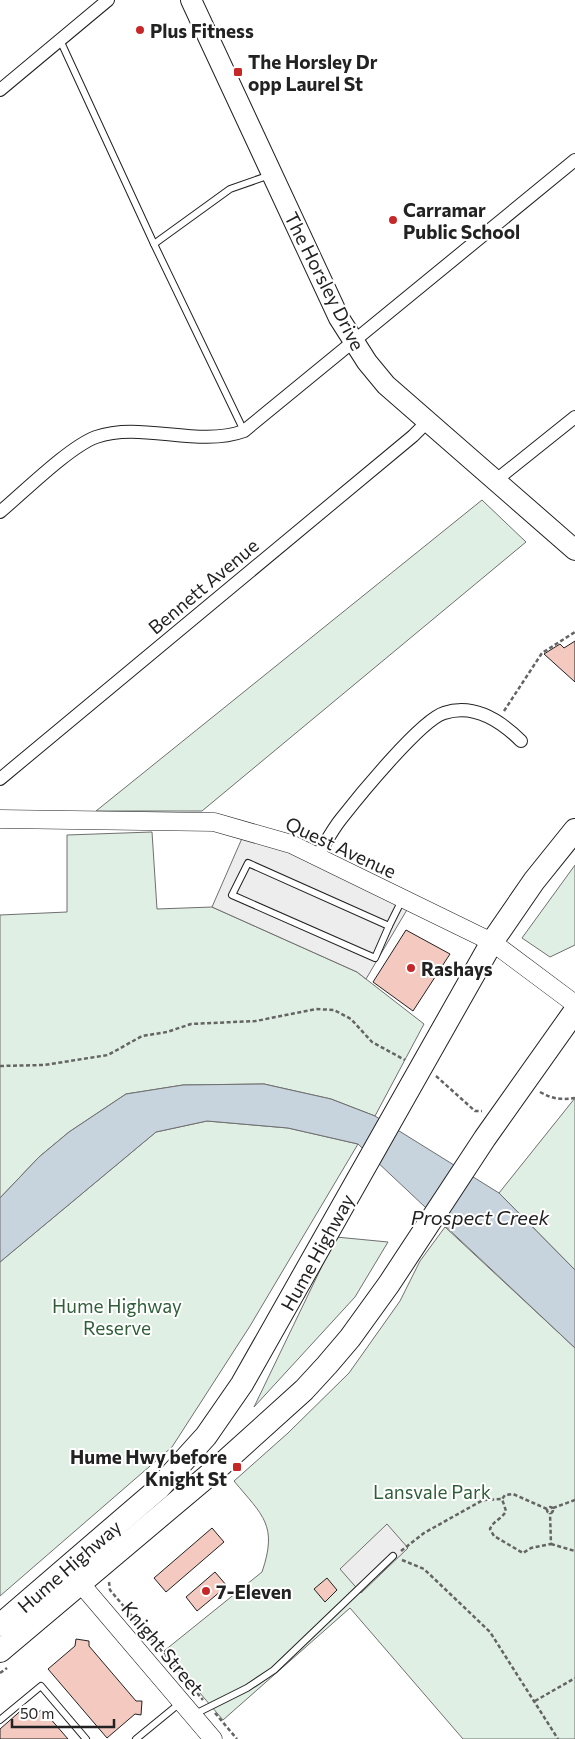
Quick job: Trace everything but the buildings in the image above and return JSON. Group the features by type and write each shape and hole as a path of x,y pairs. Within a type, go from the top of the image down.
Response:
{"highway":[{"name":"Hume Highway","path":"0,1625 158,1488 206,1436 242,1384 492,942 534,881 575,830"},
{"name":"Hume Highway","path":"0,1651 222,1464 304,1390 350,1338 410,1253 485,1138 575,1011"}],"main road":[{"name":"The Horsley Drive","path":"191,0 339,318 353,342 386,385 575,550"}],"street":[{"path":"0,90 108,0"},
{"path":"0,512 73,451 96,437 122,433 220,437 244,431 575,160"},
{"path":"495,481 575,417"},
{"name":"Bennett Avenue","path":"0,779 413,436 428,421"},
{"path":"317,857 341,819 414,735 434,716 446,712 471,710 498,721 521,741"},
{"name":"Quest Avenue","path":"0,819 214,822 291,844 492,942 575,1004"},
{"name":"Knight Street","path":"80,1584 213,1739"}],"lane":[{"path":"60,40 154,244 244,431"},
{"path":"154,244 230,189 272,174"},
{"path":"389,926 248,863 232,895 375,958 403,900"},
{"path":"192,1715 247,1688 274,1670 394,1556"},
{"path":"0,1720 41,1686 86,1739"},
{"path":"136,1739 181,1702"}],"path":[{"path":"498,721 542,653 575,632"},
{"path":"0,1066 44,1065 108,1055 142,1036 167,1032 190,1024 256,1021 316,1009 334,1010 351,1019 372,1042 406,1060"},
{"path":"551,1544 550,1513 547,1509 513,1494 505,1495 502,1498 483,1500 424,1533 394,1556 424,1569 490,1632 558,1739"},
{"path":"502,1498 506,1511 503,1516 492,1523 490,1529 494,1536 523,1553 530,1548 551,1544 575,1552"},
{"path":"547,1509 575,1500"},
{"path":"550,1513 553,1511 553,1508"},
{"path":"108,1583 110,1590 237,1739"},
{"path":"535,1701 575,1678"}],"green space":[{"path":"482,500 526,542 202,811 96,811"},
{"path":"152,832 157,909 212,907 357,972 424,1024 375,1116 331,1099 264,1084 183,1085 126,1094 69,1132 39,1157 0,1198 0,915 67,912 67,835"},
{"path":"575,865 575,945 550,957 522,938"},
{"path":"575,1098 575,1270 499,1193"},
{"name":"Hume Highway Reserve","path":"207,1121 288,1128 358,1144 250,1326 172,1447 0,1596 0,1262 156,1132"},
{"name":"Lansvale Park","path":"445,1227 575,1348 575,1739 463,1739 350,1608 223,1720 164,1651 262,1572 267,1556 268,1543 268,1532 265,1522 253,1503 234,1481 288,1433 349,1373 400,1301 420,1261"},
{"path":"336,1237 388,1242 355,1297 254,1407"}],"shaded area":[{"path":"243,836 278,846 408,908 366,979 357,972 212,907"},
{"path":"387,1524 408,1548 361,1593 340,1569"}],"water":[{"name":"Prospect Creek","path":"264,1084 331,1099 375,1116 499,1193 575,1270 575,1348 358,1144 288,1128 207,1121 156,1132 0,1262 0,1198 39,1157 69,1132 126,1094 183,1085"}],"place":[{"name":"Plus Fitness","path":"140,30"},
{"name":"The Horsley Dr opp Laurel St","path":"238,72"},
{"name":"Carramar Public School","path":"393,220"},
{"name":"Rashays","path":"411,968"},
{"name":"Hume Hwy before Knight St","path":"237,1467"},
{"name":"7-Eleven","path":"206,1591"}]}
